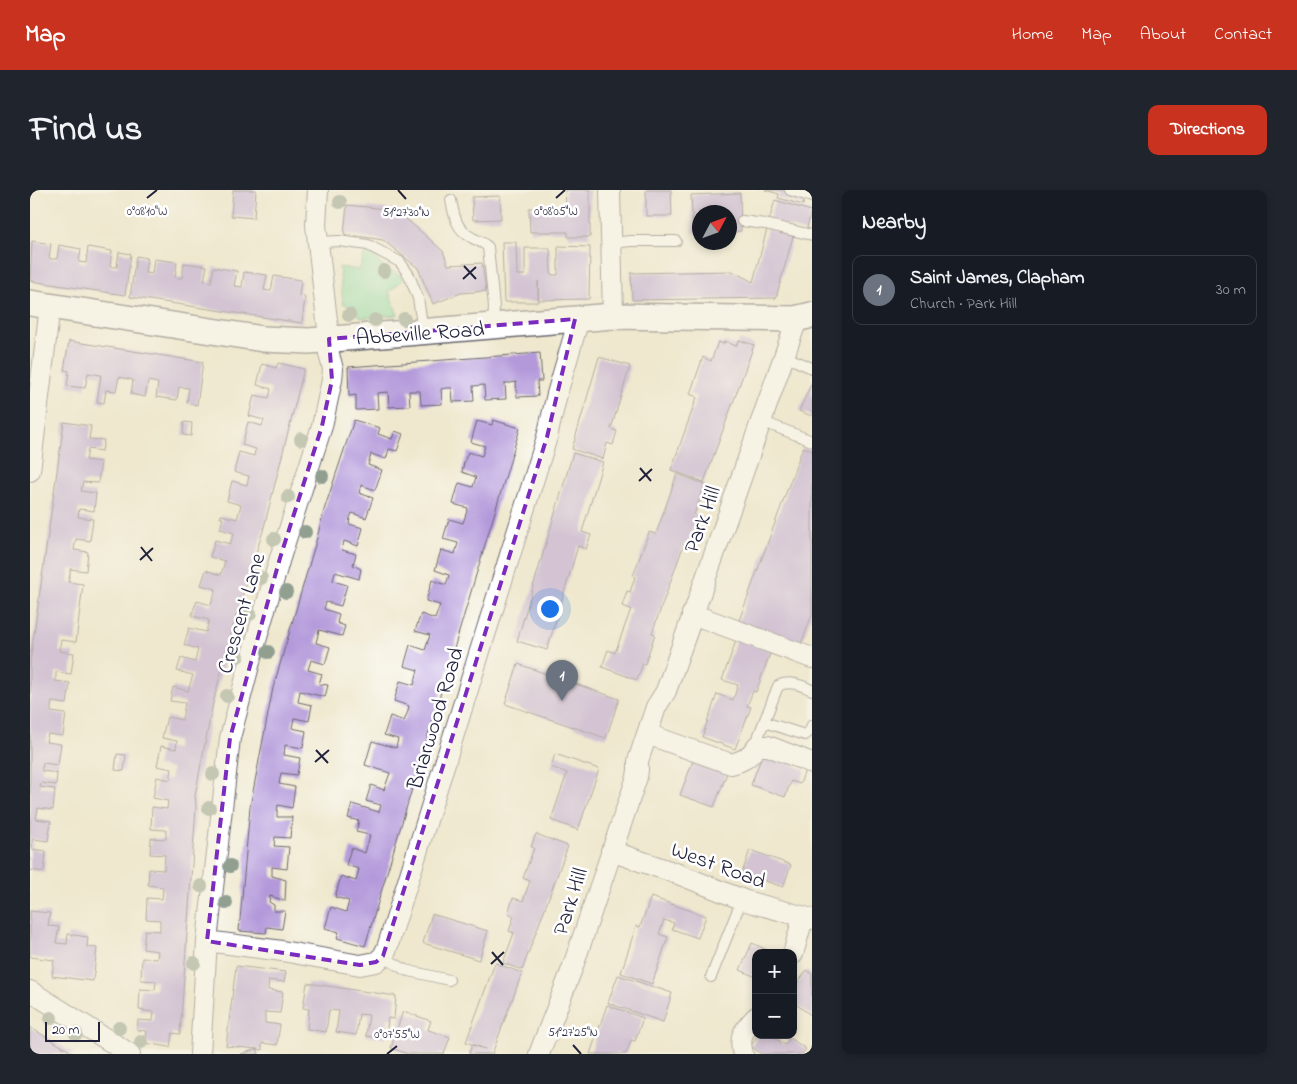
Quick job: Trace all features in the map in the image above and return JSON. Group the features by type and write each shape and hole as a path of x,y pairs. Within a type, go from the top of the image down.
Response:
{"street":[{"name":"Crescent Lane","path":"200,1054 207,941 230,738 250,658 320,435 330,392 333,369 328,354 316,225 318,190"},
{"path":"610,190 613,316"},
{"path":"30,471 40,305"},
{"name":"Abbeville Road","path":"40,305 287,341 613,316 804,317"},
{"name":"Park Hill","path":"540,1054 572,968 636,777 638,761 656,707 666,690 794,328 804,317"},
{"name":"Briarwood Road","path":"383,956 460,718 547,436 576,329 575,319"},
{"path":"692,614 812,658"},
{"path":"647,734 730,764 751,756 757,746 768,746 812,763"},
{"name":"West Road","path":"611,851 742,899 807,919"},
{"path":"795,949 807,919"},
{"path":"207,941 360,965 376,962 383,956"},
{"path":"30,991 130,1054"},
{"path":"743,1054 740,1042 746,1028 752,1021"}],"lane":[{"path":"790,190 812,197"},
{"path":"450,200 455,221 462,231 472,238 482,241 488,247 494,307 493,326"},
{"path":"742,221 765,224 812,235"},
{"path":"611,244 631,240 676,241"},
{"path":"318,242 338,241 368,246 400,262 409,275 418,298 423,331"},
{"path":"784,356 812,368"},
{"path":"761,421 812,442"},
{"path":"757,746 759,735 778,686 791,682 812,690"},
{"path":"764,722 805,735 810,731 812,725"},
{"path":"711,977 742,899"},
{"path":"383,956 405,970 449,980"}],"highlighted area":[{"path":"575,319 547,437 383,956 376,962 360,965 207,941 230,738 280,558 322,426 332,380 329,339"}],"green space":[{"path":"366,251 375,254 376,259 383,266 405,278 389,292 398,315 361,318 356,311 343,303 339,267 359,270"}],"building":[{"path":"233,190 256,190 254,218 231,216"},
{"path":"565,190 590,190 590,237 568,237 568,232 530,232 529,208 566,208"},
{"path":"646,190 671,190 672,216 646,216"},
{"path":"765,190 812,190 812,195 806,193 803,205 778,198 779,194"},
{"path":"740,193 741,231 737,231 737,205 692,205 692,214 691,195"},
{"path":"500,196 501,219 473,220 472,197"},
{"path":"775,200 811,211 806,232 769,221"},
{"path":"347,205 396,210 443,251 448,265 482,263 486,291 461,293 433,304 418,268 383,240 344,234"},
{"path":"767,229 793,236 776,298 632,300 631,273 732,271 753,282"},
{"path":"32,241 51,244 49,258 52,259 57,259 59,245 81,249 79,262 86,263 88,247 112,251 110,266 114,267 117,267 119,252 131,254 125,295 30,281"},
{"path":"502,242 516,242 517,275 525,275 525,248 550,248 551,274 558,275 558,246 590,247 589,299 539,300 538,281 538,302 504,302"},
{"path":"136,256 147,258 145,273 152,274 154,259 177,262 175,277 178,278 182,278 184,263 207,266 204,281 211,282 214,267 237,271 234,286 242,287 244,272 267,275 264,290 269,291 271,291 274,276 301,280 299,296 305,297 302,323 130,297"},
{"path":"739,340 754,345 704,482 671,470 697,397 690,394 703,357 711,361 718,342 724,344 724,341 736,346"},
{"path":"69,341 203,362 197,405 187,403 189,388 179,387 177,400 156,397 158,383 148,381 145,397 131,394 133,380 119,377 116,391 106,390 104,403 97,402 101,375 88,373 85,388 67,386 69,371 64,370"},
{"path":"540,353 542,381 537,381 538,396 517,397 516,382 505,383 506,399 485,400 484,385 473,386 474,401 453,402 452,388 446,388 441,389 442,404 421,405 420,391 409,391 410,406 389,407 388,392 377,393 378,409 356,410 356,395 349,396 348,367"},
{"path":"599,357 630,366 611,429 617,431 613,445 607,443 603,459 572,449"},
{"path":"278,363 304,369 263,531 235,619 213,703 195,795 196,807 180,1034 172,1033 170,1047 145,1043 147,1031 137,1030 138,1020 153,1021 154,1012 139,1010 140,989 155,990 156,981 141,980 142,958 157,959 158,951 143,949 145,930 160,931 160,920 146,919 147,898 162,899 163,887 148,885 149,869 164,870 165,855 150,854 151,838 166,839 166,830 151,829 152,807 167,809 168,801 153,798 157,777 170,780 172,769 157,766 161,746 176,749 177,741 162,738 167,717 182,720 185,703 170,701 173,687 188,691 193,675 177,671 181,658 195,662 198,649 184,645 189,628 206,632 209,620 192,616 197,601 211,605 216,589 201,585 206,570 221,575 225,561 210,557 215,540 230,544 234,533 220,529 223,518 220,518 221,515 237,519 241,505 227,501 232,481 247,485 249,476 234,472 239,452 254,456 256,449 242,445 248,422 262,426 264,420 249,416 254,395 269,398 271,389 257,385 262,364 276,368"},
{"path":"812,382 812,416 799,411"},
{"path":"354,420 380,428 378,434 392,439 395,431 403,434 397,451 389,449 386,459 371,454 368,465 382,470 375,490 361,485 359,493 373,498 366,518 352,513 350,518 349,524 363,528 358,546 344,541 342,550 356,554 353,565 361,569 359,579 335,572 333,581 347,585 341,606 326,602 324,609 339,614 337,623 345,626 342,636 319,630 316,643 330,647 325,664 311,660 308,670 322,674 319,684 328,685 325,697 300,691 298,702 312,705 309,721 294,718 292,728 306,731 303,748 285,745 284,755 300,758 297,775 281,773 279,784 295,787 292,808 278,805 277,812 277,817 292,817 290,838 275,837 274,846 289,847 287,869 272,867 272,876 286,880 285,901 270,896 269,902 274,905 274,911 285,911 282,929 267,927 266,933 239,931 250,807 273,688 324,510"},
{"path":"493,420 520,428 365,946 337,938 339,932 325,928 331,907 346,912 349,901 335,897 341,876 356,881 359,869 346,865 351,848 365,853 370,835 356,832 359,821 348,818 352,804 379,812 381,805 366,801 371,785 384,790 390,773 365,765 372,741 396,748 398,739 384,735 390,716 404,721 408,711 409,706 394,701 400,681 414,685 418,670 404,666 410,645 425,650 430,635 415,631 421,614 435,619 440,605 426,601 432,580 446,585 449,575 435,570 441,550 455,554 458,543 443,539 449,519 463,523 468,508 453,504 456,493 459,483 473,487 476,477 462,472 464,462 468,452 482,456 485,446 471,442 477,421 492,425"},
{"path":"64,422 91,426 89,439 104,440 102,451 88,449 86,460 101,462 98,483 83,482 81,491 96,493 94,511 79,509 78,517 93,519 90,541 76,539 74,550 88,552 86,571 70,569 68,582 83,584 76,642 61,640 59,651 74,653 71,674 56,672 55,681 70,683 67,704 52,702 51,707 51,712 66,714 63,736 48,734 46,742 61,744 58,765 43,763 42,768 42,771 57,773 56,785 41,783 40,787 55,789 53,810 38,808 36,819 51,821 48,841 33,839 32,849 46,851 44,872 30,870 30,662"},
{"path":"184,422 192,423 191,436 183,435"},
{"path":"803,447 812,450 812,615 799,650 737,626"},
{"path":"573,453 603,462 582,532 591,535 586,549 578,546 547,650 517,641"},
{"path":"677,474 705,484 694,515 697,516 687,545 684,544 652,633 655,634 645,664 643,663 637,680 602,667 608,650 615,653 631,609 622,606 627,591 630,592 635,577 633,576 649,532 656,534"},
{"path":"737,638 771,651 756,692 753,691 747,706 751,707 735,749 702,737 717,694 733,700 738,685 722,680"},
{"path":"518,664 619,699 606,738 505,704"},
{"path":"764,750 805,770 800,784 791,781 785,797 751,785"},
{"path":"117,754 126,755 124,771 115,770"},
{"path":"555,754 599,769 578,830 551,820 567,773 551,767"},
{"path":"693,761 727,773 714,807 680,795"},
{"path":"536,834 568,846 522,970 503,963 514,933 509,931 514,916 508,913 513,898 523,901 530,881 523,878 534,848 531,847"},
{"path":"750,850 791,865 783,887 742,873"},
{"path":"651,897 706,916 698,938 672,929 674,923 664,920 659,934 668,937 652,984 621,973 636,926 640,927"},
{"path":"30,911 50,913 48,926 59,927 56,943 67,944 68,934 88,937 87,947 97,948 93,981 52,976 54,960 30,957"},
{"path":"432,914 488,931 479,960 423,943"},
{"path":"752,943 765,949 752,949 752,975 740,970"},
{"path":"495,963 522,973 492,1054 469,1054 472,1045 485,1049 466,1042"},
{"path":"236,966 286,972 284,982 269,980 268,990 283,992 280,1013 265,1012 265,1023 280,1025 277,1045 262,1043 262,1050 226,1046"},
{"path":"807,970 812,974 812,1016 797,1005 797,984"},
{"path":"618,975 672,993 663,1022 608,1003"},
{"path":"307,983 396,996 394,1019 388,1018 386,1039 366,1036 369,1015 359,1014 356,1035 336,1032 339,1011 329,1010 326,1032 307,1029 309,1009 303,1008"},
{"path":"607,1005 643,1018 635,1041 631,1040 626,1054 590,1054"},
{"path":"403,1011 431,1021 428,1030 450,1037 444,1054 408,1054 391,1048"},
{"path":"30,1027 36,1031 75,1054 30,1054"},
{"path":"755,1039 777,1039 785,1045 791,1039 806,1049 802,1054 761,1054 751,1046"},
{"path":"257,1049 259,1054 241,1054"}],"place":[{"name":"Saint James, Clapham","path":"562,701"}]}
